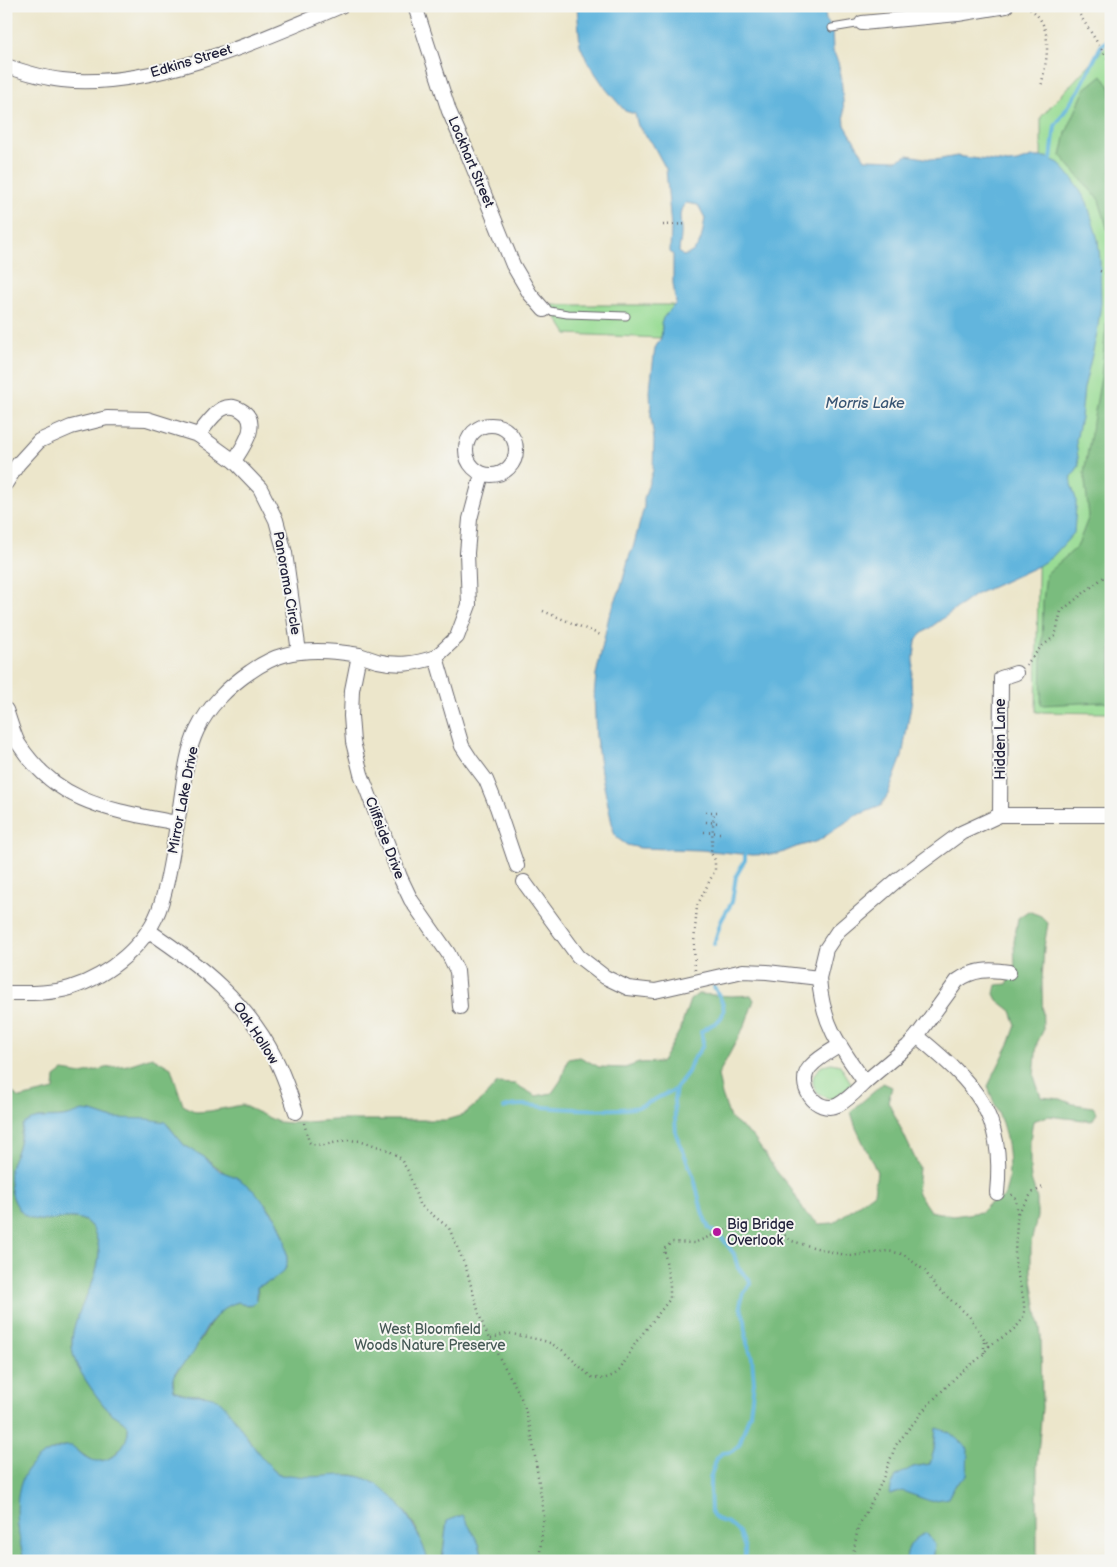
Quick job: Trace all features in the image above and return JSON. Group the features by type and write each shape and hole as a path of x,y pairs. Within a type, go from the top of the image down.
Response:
{"street":[{"name":"Edkins Street","path":"6,66 29,74 63,80 100,80 142,76 184,66 262,39 340,6"},
{"name":"Lockhart Street","path":"415,6 449,111 513,265 530,294 544,310"},
{"path":"862,23 958,14 1006,6"},
{"path":"198,435 220,410 236,407 243,410 251,423 250,431 234,461"},
{"name":"Panorama Circle","path":"6,483 18,464 39,441 71,427 107,418 147,419 198,435 234,461 260,488 276,520 285,553 299,652"},
{"path":"482,474 470,519 467,553 469,605 457,637 436,657 462,746 486,780 517,866"},
{"name":"Mirror Lake Drive","path":"6,993 35,993 70,988 99,975 120,960 149,931 161,905 170,872 177,823 190,755 197,730 211,708 226,691 249,672 274,658 299,652 358,655 377,661 402,664 416,663 436,657"},
{"name":"Cliffside Drive","path":"358,655 352,690 351,716 353,742 361,774 400,877 411,900 448,953 457,971 460,1008"},
{"name":"Hidden Lane","path":"1000,815 1001,678 1016,673"},
{"path":"6,710 17,741 41,772 64,791 94,805 177,823"},
{"path":"865,1082 839,1046 820,997 819,978 826,949 838,931 896,881 961,833 1000,815 1111,815"},
{"path":"524,882 578,956 605,977 628,988 655,991 743,972 794,974 819,978"},
{"name":"Oak Hollow","path":"149,931 182,953 211,976 237,1001 275,1057 296,1111"},
{"path":"839,1046 817,1060 806,1074 804,1083 808,1093 814,1101 822,1105 838,1105 908,1046 957,981 963,976 982,970 1009,972"},
{"path":"917,1036 962,1075 986,1107 997,1141 997,1192"}],"lane":[{"path":"832,28 862,23"},
{"path":"544,310 567,314 626,316"}],"path":[{"path":"1026,6 1041,20 1048,36 1041,86"},
{"path":"1076,6 1111,64"},
{"path":"663,225 688,224"},
{"path":"1100,271 1111,276"},
{"path":"1016,673 1025,666 1040,648 1055,636 1062,611 1104,577 1111,574"},
{"path":"543,611 603,636"},
{"path":"706,812 721,812"},
{"path":"696,982 694,948 696,913 697,906 714,870 715,860 711,853 714,812"},
{"path":"706,822 721,823"},
{"path":"704,832 721,833"},
{"path":"296,1111 302,1111 306,1134 311,1144 324,1145 347,1140 362,1141 388,1150 400,1158 408,1171 419,1204 449,1228 466,1268 480,1317 489,1339 518,1391 531,1430 544,1515 539,1561"},
{"path":"1018,1214 1032,1193 1043,1188"},
{"path":"852,1561 854,1540 858,1527 879,1488 896,1445 927,1406 959,1374 984,1354 989,1346 1011,1331 1021,1321 1024,1314 1025,1307 1017,1277 1015,1260 1018,1214 1016,1199 1014,1196 997,1192"},
{"path":"489,1339 508,1333 550,1343 562,1350 591,1377 599,1379 608,1378 620,1370 636,1342 670,1300 670,1285 664,1249 672,1242 694,1243 742,1222 756,1221 778,1230 792,1241 850,1256 888,1251 903,1254 925,1271 936,1287 969,1316 989,1346"},
{"path":"984,1338 984,1354"}],"green space":[{"path":"1111,41 1111,713 1036,712 1042,320 1041,117"},
{"path":"1102,75 1111,89 1111,242 1099,200 1061,156 1066,133 1085,89"},
{"path":"1111,275 1111,704 1103,702 1041,705 1043,602 1046,574 1077,547 1089,516 1084,473 1101,377"},
{"path":"551,305 674,306 663,318 661,338 567,334 553,312"},
{"name":"West Bloomfield Woods Nature Preserve","path":"1028,911 1041,916 1048,923 1042,980 1043,1031 1037,1043 1034,1076 1041,1097 1061,1099 1073,1104 1093,1107 1097,1113 1092,1121 1048,1116 1033,1121 1030,1140 1031,1179 1037,1199 1037,1217 1031,1243 1031,1272 1041,1336 1042,1408 1037,1466 1037,1561 933,1561 935,1544 926,1533 911,1544 906,1561 484,1561 479,1544 447,1521 442,1561 428,1561 416,1528 406,1513 391,1497 364,1478 353,1475 305,1478 279,1475 263,1460 243,1431 202,1395 186,1395 174,1390 173,1376 193,1353 218,1314 231,1304 239,1302 249,1305 255,1303 258,1295 257,1287 273,1280 286,1268 287,1259 284,1236 278,1221 266,1204 204,1157 184,1145 168,1125 110,1118 92,1112 80,1112 76,1115 37,1118 23,1125 10,1169 10,1186 15,1202 23,1214 33,1219 80,1219 89,1224 96,1236 99,1253 97,1268 73,1330 72,1346 76,1363 86,1380 108,1410 128,1426 128,1433 121,1447 110,1458 102,1461 89,1459 78,1451 65,1446 53,1449 34,1462 20,1486 18,1501 17,1516 24,1561 6,1561 6,1088 20,1098 54,1090 55,1077 63,1071 82,1074 128,1065 152,1057 171,1068 183,1105 196,1112 242,1105 278,1122 446,1120 463,1115 484,1098 497,1083 515,1084 536,1096 552,1093 561,1080 568,1059 580,1057 599,1067 625,1068 639,1063 662,1062 680,1030 690,1000 698,994 751,995 754,1000 745,1025 718,1075 722,1095 730,1118 753,1137 792,1190 805,1213 819,1224 833,1223 874,1193 877,1172 856,1128 851,1112 883,1083 892,1087 888,1101 919,1167 917,1192 930,1211 953,1216 981,1212 989,1204 1004,1197 1008,1180 1009,1160 1004,1131 988,1086 1010,1042 1016,1025 1011,1011 997,1000 994,994 996,985 1007,984 1015,969 1014,942 1018,918","holes":["936,1428 967,1475 954,1486 948,1498 913,1494 902,1490 890,1494 913,1467 930,1464 934,1450"]},
{"path":"831,1063 840,1065 851,1083 850,1086 833,1099 818,1093 814,1088 813,1082 817,1070"}],"water":[{"name":"Morris Lake","path":"577,6 824,6 826,20 832,28 833,51 838,61 841,76 845,125 865,159 897,160 908,155 935,160 957,156 1008,163 1032,157 1046,157 1059,163 1074,181 1087,202 1098,240 1101,303 1097,334 1084,388 1081,418 1076,440 1079,466 1072,476 1071,484 1076,499 1074,533 1052,557 1038,566 975,595 920,635 916,641 911,680 912,699 902,757 888,794 881,806 855,816 818,841 779,854 752,855 701,850 640,848 627,845 617,838 614,833 596,738 594,696 596,675 609,616 621,587 633,548 644,507 644,498 653,470 654,440 650,388 655,348 661,338 663,318 676,303 673,283 673,255 670,252 671,227 666,169 652,143 638,126 635,114 625,111 606,89 587,61 580,45","holes":["686,203 698,205 705,218 702,236 698,246 689,254 683,256 679,252 681,210"]},
{"path":"83,1111 110,1118 148,1119 165,1122 184,1145 204,1157 220,1171 236,1177 254,1190 278,1221 285,1240 287,1264 284,1271 273,1280 257,1287 256,1302 251,1304 241,1304 239,1302 233,1304 216,1316 203,1334 195,1351 174,1374 174,1390 179,1393 214,1397 219,1400 233,1416 263,1459 280,1475 312,1477 347,1475 362,1477 375,1484 388,1493 409,1518 424,1547 428,1561 24,1561 17,1516 20,1486 25,1473 34,1462 47,1453 69,1446 72,1446 89,1459 106,1460 118,1452 128,1433 128,1426 108,1410 86,1380 76,1363 72,1346 73,1330 97,1268 99,1253 96,1236 89,1224 80,1219 33,1219 23,1214 15,1202 10,1186 11,1166 23,1125 32,1120 66,1117"},
{"path":"936,1428 949,1432 968,1449 967,1475 954,1486 948,1498 930,1501 902,1491 890,1495 896,1476 913,1467 930,1464 934,1450"},
{"path":"463,1515 479,1544 484,1561 442,1561 447,1521"},
{"path":"926,1533 935,1544 933,1561 906,1561 911,1544"}],"waterway":[{"path":"1051,159 1055,126 1079,90 1101,46 1111,37"},
{"path":"714,944 721,921 732,902 736,876 745,860 745,854"},
{"path":"714,987 723,1006 723,1015 701,1032 702,1047 692,1061 688,1072 676,1088 674,1100 676,1134 694,1178 706,1222 709,1228 723,1239 734,1254 738,1268 749,1279 750,1284 743,1293 740,1306 745,1320 747,1343 752,1358 754,1382 750,1413 739,1445 731,1452 722,1453 717,1458 710,1478 711,1512 716,1519 728,1523 739,1532 745,1548 745,1561"},
{"path":"504,1108 523,1105 594,1110 633,1108 644,1105 675,1090"}],"place":[{"name":"Big Bridge Overlook","path":"717,1232"}]}
